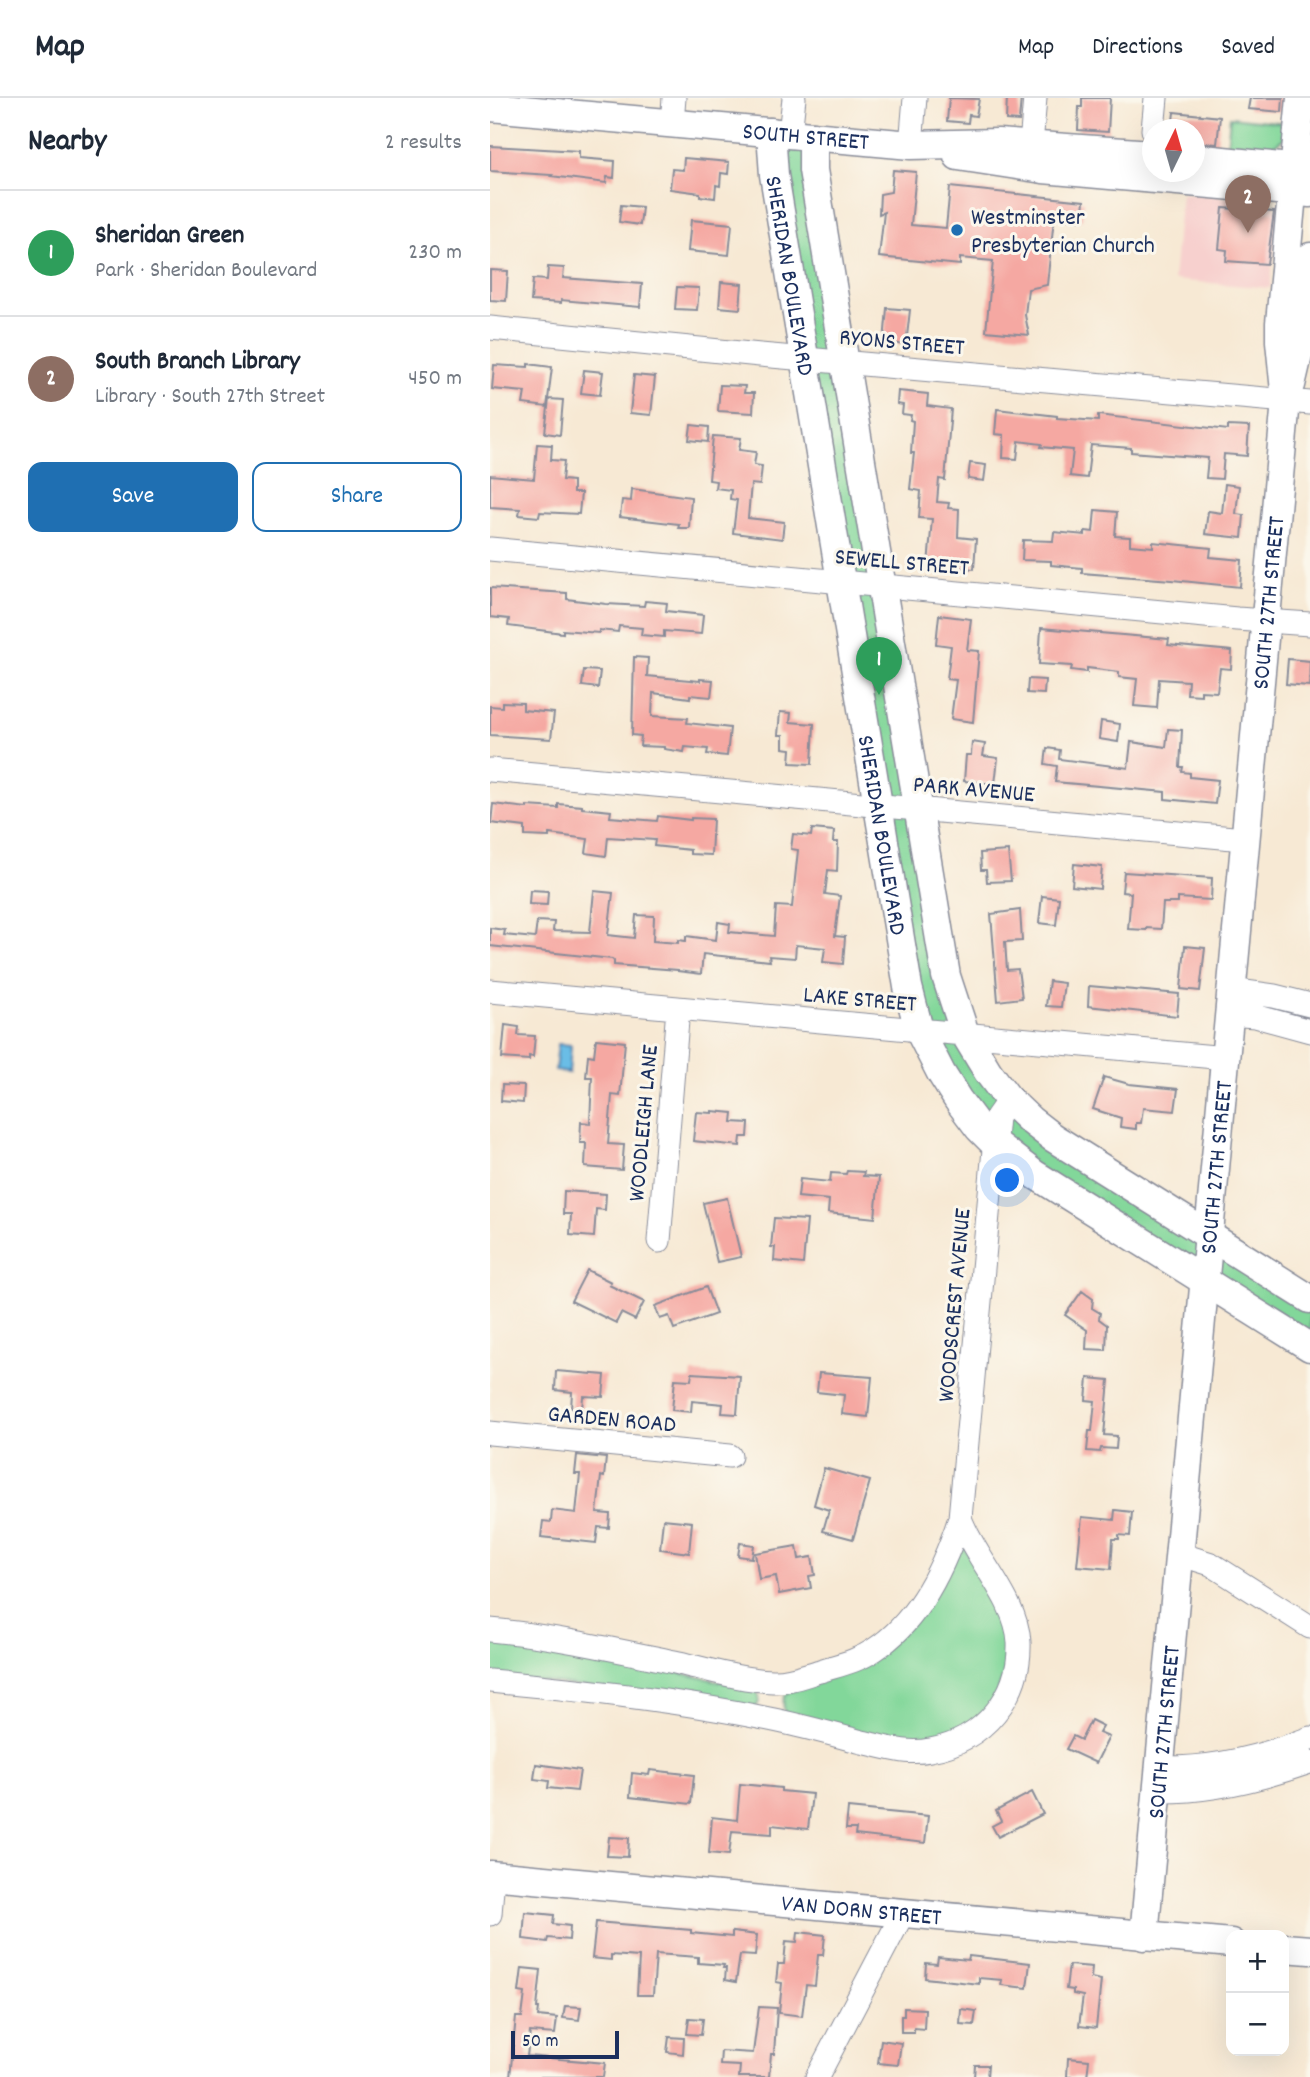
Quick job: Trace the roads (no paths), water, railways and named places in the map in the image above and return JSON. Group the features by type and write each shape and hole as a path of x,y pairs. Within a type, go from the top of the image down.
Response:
{"main road":[{"name":"SOUTH 27TH STREET","path":"1298,402 1280,341 1280,323 1302,181 1301,98"},
{"name":"SOUTH STREET","path":"490,107 673,111 792,134 911,145 1142,143"},
{"name":"SHERIDAN BOULEVARD","path":"792,134 774,175 877,806 908,987 919,1030 941,1073 979,1128 994,1143 1034,1174 1310,1347"},
{"name":"SHERIDAN BOULEVARD","path":"792,134 813,170 946,976 965,1034 1009,1100 1052,1137 1310,1299"},
{"name":"SOUTH STREET","path":"911,145 974,160 1043,169 1302,181"},
{"path":"1205,161 1302,181"},
{"name":"SOUTH 27TH STREET","path":"1144,1936 1244,839 1266,621 1298,402 1299,356 1310,257"},
{"name":"VAN DORN STREET","path":"492,1875 1226,1943"},
{"path":"1289,1948 1310,1950"}],"street":[{"path":"792,134 794,98"},
{"path":"911,145 915,98"},
{"path":"1031,145 1035,98"},
{"path":"1154,119 1156,98"},
{"name":"RYONS STREET","path":"490,328 1298,402"},
{"name":"SEWELL STREET","path":"490,549 1310,624"},
{"name":"PARK AVENUE","path":"490,770 1244,839"},
{"name":"LAKE STREET","path":"490,991 1226,1058"},
{"path":"1230,1002 1274,996 1310,1005"},
{"path":"1230,1002 1255,1016 1310,1031"},
{"name":"WOODLEIGH LANE","path":"659,1241 678,1008"},
{"name":"WOODSCREST AVENUE","path":"490,1630 601,1647 774,1681 800,1677 855,1660 875,1649 895,1632 912,1613 937,1575 960,1518 997,1117 1009,1100"},
{"name":"GARDEN ROAD","path":"490,1433 730,1456"},
{"path":"490,1681 632,1696 769,1719 900,1751 930,1751 964,1740 991,1720 1010,1690 1017,1672 1019,1638 1010,1608 967,1536 960,1518"},
{"path":"1179,1554 1211,1564 1310,1627"},
{"path":"769,1719 774,1681"},
{"path":"1159,1779 1181,1769 1234,1762 1310,1738"},
{"path":"1159,1779 1189,1790 1253,1780 1310,1762"},
{"path":"490,1914 492,1875"},
{"path":"817,2077 903,1913"}],"water":[{"path":"558,1044 571,1045 569,1073 555,1071"}],"place":[{"name":"Westminster Presbyterian Church","path":"957,230"},
{"name":"South Branch Library","path":"1248,233"},
{"name":"Sheridan Green","path":"879,695"}]}
